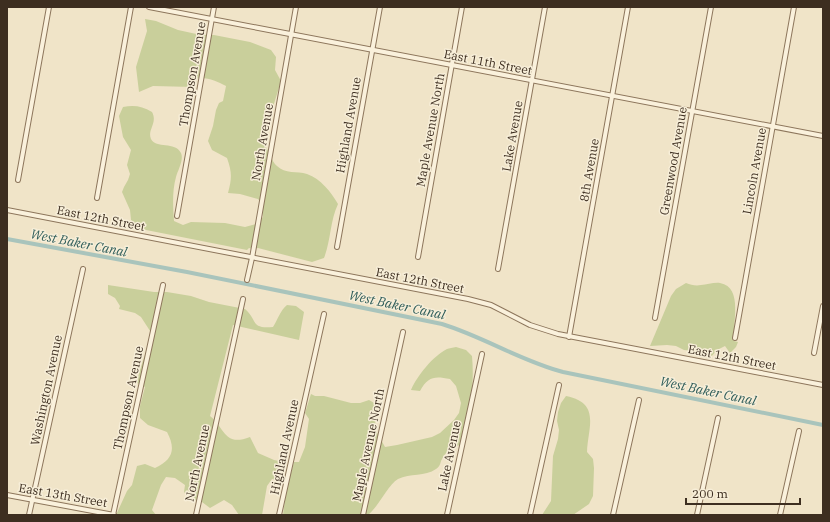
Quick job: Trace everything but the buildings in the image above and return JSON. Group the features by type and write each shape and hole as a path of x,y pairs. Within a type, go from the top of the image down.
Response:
{"street":[{"path":"18,180 48,7"},
{"path":"97,198 131,7"},
{"name":"East 11th Street","path":"148,7 823,136"},
{"name":"Thompson Avenue","path":"177,216 214,7"},
{"name":"North Avenue","path":"247,280 296,7"},
{"name":"Highland Avenue","path":"337,247 380,7"},
{"name":"Maple Avenue North","path":"418,256 462,7"},
{"name":"Lake Avenue","path":"498,269 545,7"},
{"name":"8th Avenue","path":"569,337 628,7"},
{"name":"Greenwood Avenue","path":"655,318 711,7"},
{"name":"Lincoln Avenue","path":"735,338 794,7"},
{"name":"East 12th Street","path":"7,210 484,302 540,329 569,337 823,385"},
{"name":"Washington Avenue","path":"29,515 83,269"},
{"name":"Thompson Avenue","path":"113,515 163,285"},
{"name":"North Avenue","path":"196,515 243,299"},
{"path":"814,353 823,306"},
{"name":"Highland Avenue","path":"279,515 324,314"},
{"name":"Maple Avenue North","path":"363,515 403,332"},
{"name":"Lake Avenue","path":"446,515 482,354"},
{"path":"530,515 559,385"},
{"path":"613,515 639,400"},
{"path":"697,515 718,418"},
{"path":"780,515 799,431"},
{"name":"East 13th Street","path":"7,495 113,515"}],"green space":[{"path":"145,19 156,21 178,30 250,42 271,50 276,57 275,70 281,81 265,133 264,145 273,161 280,169 307,174 317,179 329,191 338,204 333,217 324,258 312,262 258,248 249,248 247,250 136,228 131,220 130,210 122,192 130,174 127,165 131,150 123,137 119,116 123,107 127,106 141,107 152,112 154,120 150,136 153,142 174,147 181,153 181,162 174,188 174,221 183,225 191,222 225,223 245,227 256,224 263,217 262,204 258,199 240,194 228,193 231,175 227,158 212,150 208,141 216,110 219,103 223,101 226,86 211,80 198,78 194,79 193,87 153,86 139,92 136,67 147,31"},
{"path":"686,283 692,285 706,285 720,283 727,286 732,292 735,308 734,341 738,342 736,347 730,353 725,346 717,350 711,357 693,351 684,350 676,346 650,346 671,296 676,289"},
{"path":"108,285 191,296 209,302 245,309 255,323 261,327 273,327 281,312 287,305 296,306 304,312 299,340 233,325 210,416 230,438 235,440 250,437 258,453 274,460 284,462 279,480 272,479 267,486 262,515 239,515 232,505 224,500 210,508 202,502 191,499 184,492 185,485 175,478 166,477 161,485 152,510 156,515 116,515 127,491 132,485 137,466 145,464 155,468 169,458 172,449 167,432 148,425 140,418 140,406 145,387 137,383 152,334 141,317 135,313 119,309 120,306 115,298 108,294"},
{"path":"456,347 466,350 472,356 473,368 469,412 462,445 449,450 439,467 436,469 427,473 398,479 368,515 283,515 286,491 294,462 299,462 305,447 309,419 305,413 311,394 351,403 360,403 369,400 376,404 375,429 385,447 432,437 440,433 459,413 461,403 456,386 450,379 432,378 426,382 420,391 411,390 421,373 436,356 447,349"},
{"path":"566,396 577,399 584,404 590,417 587,452 593,459 593,496 589,504 573,515 542,515 551,501 553,456 559,430 557,421 558,412 561,403"}],"waterway":[{"name":"West Baker Canal","path":"7,239 187,272 442,324 473,335 532,362 563,372 823,425"}]}
